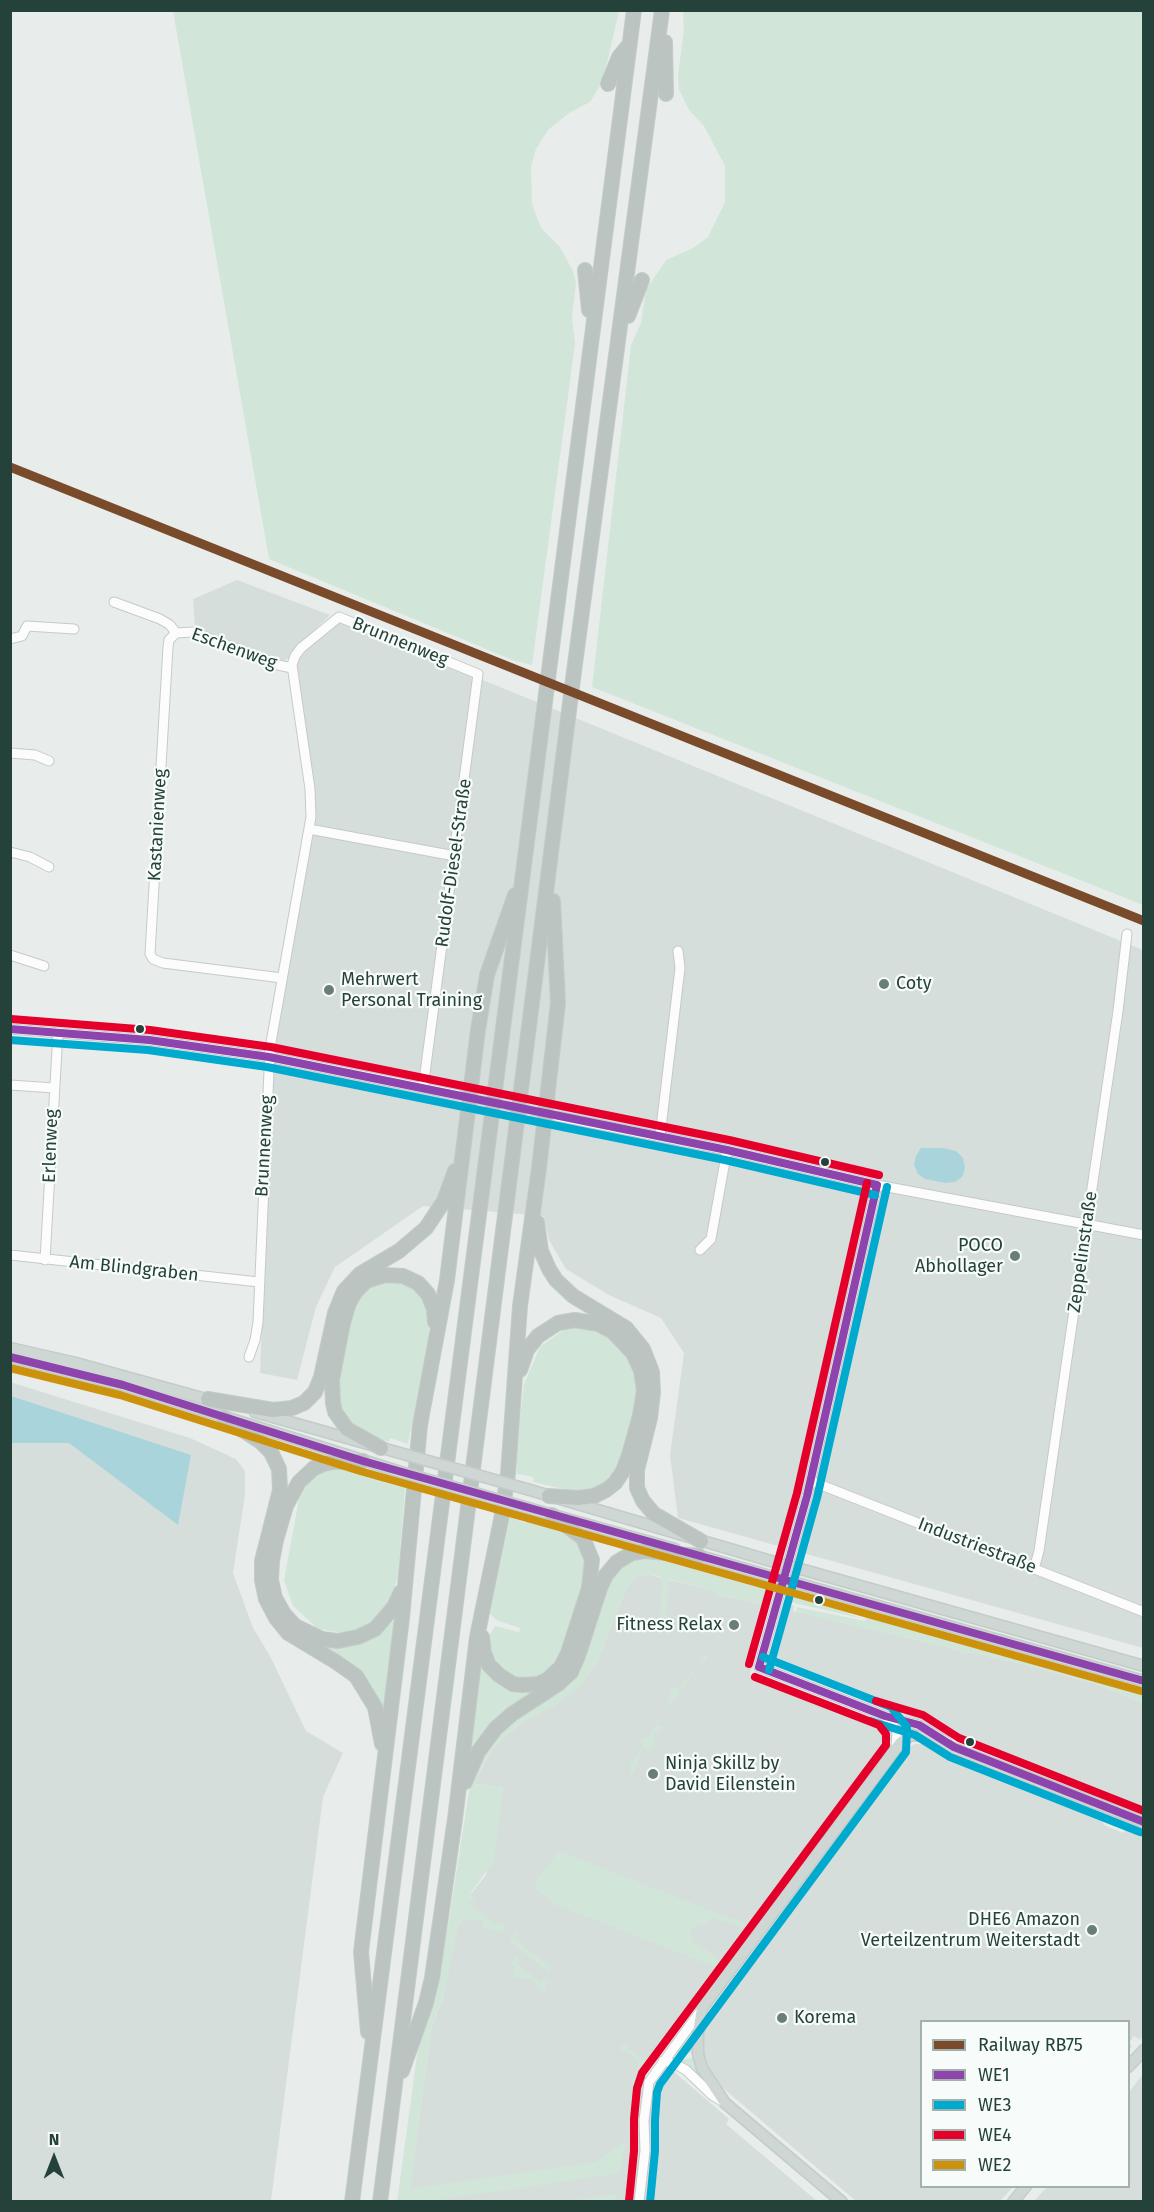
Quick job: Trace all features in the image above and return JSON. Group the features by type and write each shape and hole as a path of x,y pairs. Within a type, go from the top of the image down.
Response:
{"highway":[{"path":"352,2202 634,10"},
{"path":"664,10 666,93"},
{"path":"380,2202 573,679 664,10"},
{"path":"608,84 619,57 630,44"},
{"path":"585,270 588,288 590,354"},
{"path":"619,340 642,280"},
{"path":"393,2093 412,2045 432,1978 455,1819 477,1637 508,1474 520,1306 558,1003 552,859"},
{"path":"371,2055 361,1952 406,1576 420,1425 447,1280 487,975 524,871"},
{"path":"208,1399 279,1410 298,1406 310,1397 321,1377 335,1313 344,1291 360,1274 416,1239 436,1215 455,1172 466,1125"},
{"path":"539,1168 537,1235 549,1269 573,1296 626,1328 643,1349 649,1363 653,1381 653,1399 639,1459 637,1488 648,1508 669,1525 701,1541"},
{"path":"381,1448 347,1429 335,1412 332,1395 332,1380 346,1309 352,1296 366,1281 394,1274 411,1279 423,1288 431,1302 435,1316 431,1367"},
{"path":"513,1401 523,1360 532,1343 551,1326 566,1320 587,1321 612,1331 633,1353 641,1371 644,1390 640,1415 629,1455 623,1471 615,1482 606,1491 594,1496 578,1498 549,1496"},
{"path":"224,1418 261,1442 271,1452 279,1469 280,1490 262,1560 262,1580 266,1599 276,1618 288,1633 356,1676 369,1694 381,1731 383,1778"},
{"path":"363,1461 324,1464 314,1468 299,1482 286,1506 274,1551 271,1580 275,1598 284,1614 295,1626 308,1634 338,1641 358,1638 375,1629 387,1618 399,1597 406,1576"},
{"path":"487,1592 482,1638 484,1653 489,1665 499,1676 513,1684 531,1686 547,1680 561,1667 568,1653 589,1588 592,1570 590,1552 583,1538 552,1515"},
{"path":"455,1819 470,1768 486,1740 512,1714 554,1688 571,1672 600,1588 610,1569 623,1557 636,1552 662,1551 699,1556"}],"main road":[{"path":"10,1348 76,1363 208,1399 1143,1666"},
{"path":"10,1357 123,1385 404,1473 1143,1681"},
{"path":"842,2202 725,2103 705,2074 698,2054 698,2034 702,2008 896,1749 907,1737 916,1735 954,1747 1143,1822"},
{"path":"1130,2065 1143,2050"},
{"path":"1013,2202 1025,2188"}],"street":[{"path":"114,602 160,619 170,625 176,633"},
{"name":"Brunnenweg","path":"249,1357 257,1332 269,1057 309,829 311,797 292,669 297,652 339,617 478,674"},
{"path":"10,639 22,636 27,626 74,629"},
{"name":"Eschenweg","path":"176,633 193,632 292,669"},
{"name":"Kastanienweg","path":"176,633 171,637 168,647 150,954 159,963 282,978"},
{"name":"Rudolf-Diesel-Straße","path":"423,1088 478,674"},
{"path":"10,753 35,755 49,761"},
{"path":"309,829 455,856"},
{"path":"10,852 30,857 49,867"},
{"name":"Zeppelinstraße","path":"1034,1569 1040,1547 1118,1011 1127,934"},
{"path":"660,1136 680,968 678,951"},
{"path":"10,955 44,966"},
{"path":"10,1029 149,1040 269,1057 458,1095"},
{"name":"Erlenweg","path":"45,1260 58,1032"},
{"path":"10,1085 54,1088"},
{"path":"556,1116 728,1150 877,1185 1143,1235"},
{"path":"700,1250 711,1239 728,1150"},
{"path":"877,1185 811,1481 759,1667 885,1716 924,1728 954,1747"},
{"name":"Am Blindgraben","path":"10,1255 259,1282"},
{"name":"Industriestraße","path":"811,1481 1143,1612"},
{"path":"885,1716 896,1729 896,1749"},
{"path":"639,2202 645,2151 648,2086 663,2061 702,2008"},
{"path":"663,2061 686,2070 712,2095 725,2103"}],"shaded area":[{"path":"237,580 330,615 294,650 291,657 280,663 195,630 193,599"},
{"path":"341,622 1143,950 1143,1648 678,1518 670,1455 684,1353 661,1318 609,1295 566,1269 549,1240 544,1216 423,1206 335,1267 316,1307 297,1380 260,1373 273,1042 312,832 296,662 301,653 322,634"},
{"path":"10,1382 190,1438 236,1459 245,1471 245,1495 233,1573 253,1628 270,1656 306,1731 343,1753 323,1797 271,2201 11,2201"},
{"path":"646,1574 716,1591 715,1594 769,1606 750,1674 885,1727 891,1732 892,1738 887,1747 836,1816 660,2051 655,2049 643,2076 659,2082 672,2070 729,2119 726,2124 817,2201 408,2202 431,2030 443,1997 462,1902 474,1899 470,1895 486,1875 503,1788 474,1784 492,1750 507,1734 522,1722 558,1703 596,1665 627,1586 637,1576"},
{"path":"785,1604 794,1606 793,1611 951,1648 966,1654 972,1652 1096,1684 1143,1703 1143,1812 999,1754 935,1732 934,1728 924,1722 781,1666 771,1649"},
{"path":"915,1744 923,1744 1087,1809 1086,1811 1102,1817 1104,1825 1123,1833 1129,1826 1143,1831 1143,2036 1140,2040 1134,2036 1130,2042 1130,2020 920,2020 920,2188 1012,2188 1000,2201 856,2201 723,2088 710,2072 704,2053 704,2026 715,2003 728,1989 727,1987 848,1825 857,1823 869,1806 868,1798 904,1750"},
{"path":"1143,2074 1143,2201 1034,2201 1046,2188 1130,2188 1130,2091"}],"green space":[{"path":"173,11 619,11 603,81 590,102 569,113 548,130 536,149 531,166 532,203 535,213 542,229 560,247 573,271 576,282 572,318 575,344 532,665 515,661 269,559"},
{"path":"683,11 1143,11 1143,905 592,687 631,345 641,323 646,290 666,260 693,248 708,237 725,202 725,166 704,126 689,110 679,90 678,75 684,30"},
{"path":"387,1280 408,1283 419,1291 426,1300 429,1314 429,1337 408,1444 390,1438 389,1442 375,1437 348,1422 341,1413 337,1385 351,1313 360,1295 372,1284"},
{"path":"566,1328 585,1328 606,1336 626,1355 637,1384 634,1412 624,1453 617,1469 606,1483 594,1489 577,1492 533,1482 533,1477 517,1474 517,1446 524,1384 540,1347"},
{"path":"345,1468 384,1478 384,1482 405,1488 398,1576 391,1599 379,1618 363,1629 343,1633 318,1629 293,1606 284,1580 299,1499 308,1484 320,1473"},
{"path":"510,1517 525,1523 526,1520 558,1530 579,1544 586,1558 586,1575 556,1666 547,1674 532,1678 517,1677 501,1667 492,1653 489,1636 495,1626 519,1632 520,1628 498,1621 490,1614"},
{"path":"659,1556 774,1587 769,1606 715,1594 715,1591 669,1579 666,1617 660,1617 662,1577 646,1574 637,1576 625,1591 596,1665 578,1689 515,1727 492,1750 475,1784 503,1788 494,1861 470,1894 474,1899 469,1903 497,1925 503,1922 505,1927 498,1932 483,1928 483,1921 463,1919 461,1925 458,1925 443,1997 431,2030 410,2189 596,2162 626,2140 620,2173 431,2201 397,2202 418,2048 448,1926 471,1778 479,1759 504,1726 534,1705 620,1567 634,1558"},
{"path":"787,1595 828,1605 860,1618 785,1601"},
{"path":"831,1603 1143,1692 1143,1703 1096,1684 1038,1668 972,1652 966,1654 951,1648 796,1612 797,1607 865,1621 866,1617"},
{"path":"395,1620 383,1710 322,1648 324,1645 376,1634"},
{"path":"706,1654 705,1661 702,1661 670,1706 668,1704 670,1689 673,1686 679,1690"},
{"path":"480,1658 488,1671 547,1687 467,1763"},
{"path":"657,1724 665,1728 653,1734 655,1740 650,1751 643,1748 633,1773 631,1772 630,1765 643,1747 641,1739 646,1739"},
{"path":"559,1851 753,1927 750,1930 715,1918 705,1926 698,1924 692,1928 690,1933 693,1943 707,1950 724,1965 721,1969 554,1904 536,1889 536,1881"},
{"path":"516,1932 520,1934 513,1938 552,1966 548,1971 511,1942 510,1936"},
{"path":"516,1956 518,1957 515,1962 540,1982 544,1977 553,1986 547,1982 545,1993 543,1993 533,1980 514,1977 515,1966 510,1964"},
{"path":"693,2026 695,2052 679,2055 674,2053"},
{"path":"625,2044 632,2052 647,2061 630,2106 633,2078 637,2078 639,2061 631,2053 621,2051 621,2045"},
{"path":"695,2057 702,2080 682,2065 682,2060"},
{"path":"617,2194 616,2201 566,2201"}],"water":[{"path":"921,1148 943,1148 956,1151 963,1158 965,1168 962,1177 955,1182 946,1183 925,1179 918,1174 914,1165"},
{"path":"11,1396 191,1455 178,1525 69,1443 11,1443"}],"tunnel":[{"path":"466,1097 550,1115"}],"rail line":[{"name":"RB75","path":"10,467 1144,921"}],"transit line":[{"name":"WE4","path":"11,1019 150,1030 271,1047 729,1140 879,1175"},
{"name":"WE1","path":"10,1029 149,1040 269,1057 727,1150 877,1185 807,1496 759,1667 885,1716 919,1725 954,1747 1144,1822"},
{"name":"WE3","path":"10,1040 148,1050 267,1067 725,1160 875,1195"},
{"name":"WE4","path":"749,1664 797,1493 867,1183"},
{"name":"WE3","path":"769,1670 817,1498 887,1187"},
{"name":"WE1","path":"10,1357 123,1385 363,1461 1144,1681"},
{"name":"WE2","path":"10,1368 120,1395 360,1471 1141,1691"},
{"name":"WE3","path":"650,2202 657,2092 660,2084 906,1752 907,1727 891,1707 763,1657"},
{"name":"WE4","path":"629,2201 637,2088 642,2073 886,1745 886,1734 879,1725 755,1677"},
{"name":"WE4","path":"876,1701 923,1715 959,1738 1144,1811"},
{"name":"WE3","path":"870,1721 915,1735 950,1757 1140,1832"}],"place":[{"name":"Coty","path":"884,984"},
{"name":"Mehrwert Personal Training","path":"329,990"},
{"name":"POCO Abhollager","path":"1015,1256"},
{"name":"Fitness Relax","path":"734,1625"},
{"name":"Ninja Skillz by David Eilenstein","path":"653,1774"},
{"name":"DHE6 Amazon Verteilzentrum Weiterstadt","path":"1092,1930"},
{"name":"Korema","path":"782,2018"}]}
